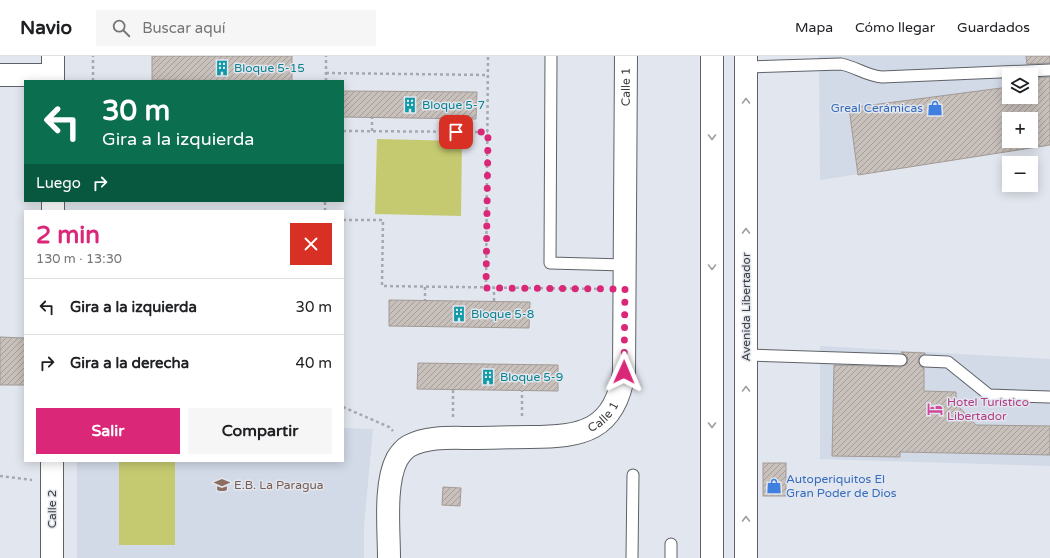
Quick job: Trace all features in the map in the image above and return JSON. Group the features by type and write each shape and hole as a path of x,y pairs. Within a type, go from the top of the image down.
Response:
{"main road":[{"name":"Calle 1","path":"409,446 424,440 453,438 550,437 571,435 594,427 612,408 619,394 624,372 626,56"},
{"path":"712,56 712,558"},
{"name":"Avenida Libertador","path":"746,61 746,558"},
{"path":"0,75 53,71"},
{"path":"389,558 389,491 397,459 409,446"},
{"name":"Calle 2","path":"52,472 52,558"}],"lane":[{"path":"551,56 550,263 625,265"},
{"path":"746,61 841,64 866,74 882,77 1050,70"},
{"path":"746,355 901,360"},
{"path":"925,361 948,362 989,395 1050,397"},
{"path":"632,558 633,475"},
{"path":"671,544 671,558"}],"path":[{"path":"93,56 93,80"},
{"path":"326,56 326,80"},
{"path":"486,288 488,56"},
{"path":"326,73 488,75"},
{"path":"372,118 372,131"},
{"path":"440,132 441,118"},
{"path":"344,131 488,132"},
{"path":"344,220 383,220 382,286 625,289"},
{"path":"425,287 425,300"},
{"path":"494,287 494,301"},
{"path":"453,390 453,438"},
{"path":"344,407 389,427 409,446"},
{"path":"0,476 52,472"}],"shaded area":[{"name":"Greal Cerámicas","path":"819,56 1050,56 1050,145 1038,147 1038,112 1002,112 1002,148 1030,148 820,180"},
{"name":"Hotel Turístico Libertador","path":"820,346 1050,359 1050,466 820,459"},
{"name":"E.B. La Paragua","path":"344,428 373,429 364,526 364,558 77,558 77,462 344,462"}],"green space":[{"path":"377,139 462,141 461,216 375,214"},
{"path":"119,462 175,462 175,545 119,545"}],"building":[{"name":"Bloque 5-15","path":"152,56 292,56 292,80 152,80"},
{"path":"1026,56 1050,56 1050,63 1027,64"},
{"path":"1050,77 1050,145 1038,147 1038,112 1002,112 1002,148 1031,148 858,175 849,108 1002,88 1002,104 1038,104 1038,78"},
{"name":"Bloque 5-7","path":"344,91 477,92 476,119 344,117"},
{"name":"Bloque 5-8","path":"389,300 530,302 529,328 389,326"},
{"path":"0,337 24,338 24,385 0,385"},
{"path":"901,352 925,353 919,357 918,361 921,367 924,368 924,391 956,392 956,404 976,425 1050,426 1050,455 900,452 900,457 832,456 834,365 901,367 907,364 908,360 907,356"},
{"name":"Bloque 5-9","path":"418,363 558,365 558,391 417,389"},
{"path":"763,463 786,463 786,496 763,496"},
{"path":"443,487 461,488 460,506 442,505"}],"place":[{"name":"Bloque 5-15","path":"222,68"},
{"name":"Bloque 5-7","path":"410,105"},
{"name":"Greal Cerámicas","path":"935,108"},
{"name":"Bloque 5-8","path":"459,314"},
{"name":"Bloque 5-9","path":"488,377"},
{"name":"Hotel Turístico Libertador","path":"935,409"},
{"name":"E.B. La Paragua","path":"222,485"},
{"name":"Autoperiquitos El Gran Poder de Dios","path":"774,486"}],"route":[{"path":"456,132 488,132 486,288 625,289 624,372"}]}
